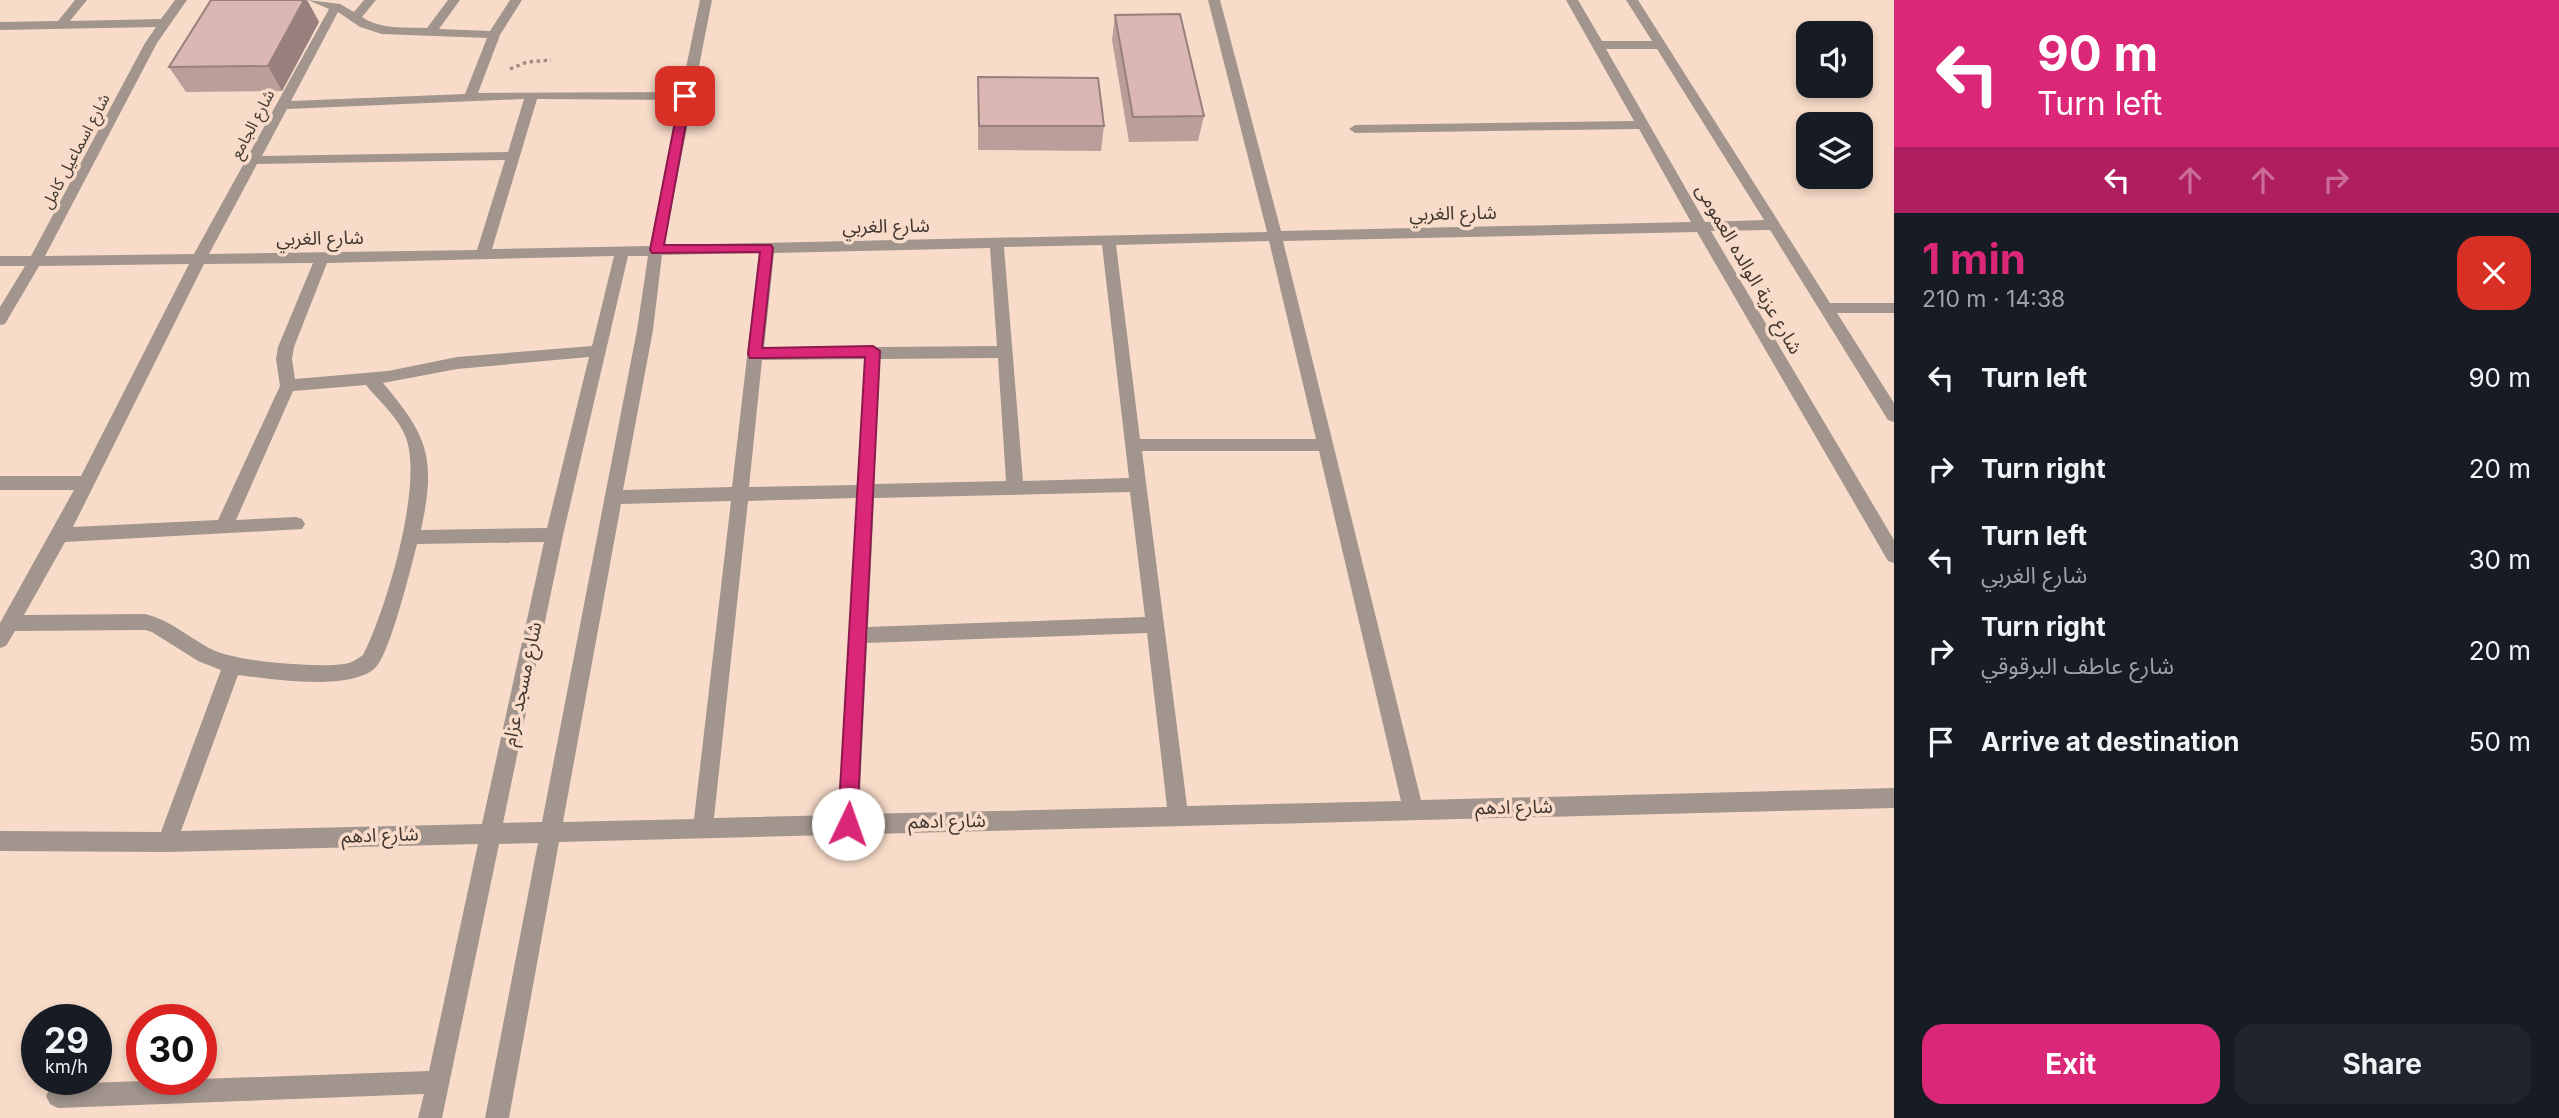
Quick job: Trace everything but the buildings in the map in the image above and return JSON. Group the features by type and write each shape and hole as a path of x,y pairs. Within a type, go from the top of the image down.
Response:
{"street":[{"path":"61,25 81,0"},
{"name":"شارع اسماعيل كامل","path":"0,320 36,261 151,43 181,0"},
{"path":"314,0 336,6 363,24 382,30 494,35"},
{"path":"355,18 370,0"},
{"path":"430,33 454,0"},
{"path":"470,97 494,35 516,0"},
{"path":"498,1118 645,330 656,250 706,0"},
{"path":"1214,0 1275,236 1413,809"},
{"name":"شارع عزبة الوالده العمومى","path":"1572,0 1701,227 1894,556"},
{"path":"1632,0 1894,416"},
{"name":"شارع الجامع","path":"0,640 60,535 199,259 336,6"},
{"path":"0,26 165,23"},
{"path":"1598,45 1660,45"},
{"path":"282,105 532,95 685,96"},
{"path":"483,254 532,95"},
{"path":"1355,129 1643,125"},
{"path":"252,160 514,156"},
{"name":"شارع الغربي","path":"0,261 322,258 1773,225"},
{"path":"1108,240 1178,816"},
{"path":"997,243 1015,487"},
{"path":"704,827 767,248"},
{"name":"شارع مسجد عزام","path":"430,1118 554,536 622,251"},
{"path":"224,527 289,386 284,359 286,347 322,258"},
{"path":"1826,308 1894,308"},
{"path":"289,386 370,379 457,363 597,351"},
{"path":"848,824 873,351"},
{"path":"755,354 1004,352"},
{"path":"9,623 145,622 157,625 205,655 232,666 342,673 358,669 370,661 377,647 409,537 420,491 421,465 415,440 403,419 370,379"},
{"path":"1133,445 1324,445"},
{"path":"0,483 86,483"},
{"path":"613,497 1138,485"},
{"path":"60,535 296,524"},
{"path":"409,537 554,536"},
{"path":"858,635 1156,625"},
{"path":"167,842 232,666"},
{"name":"شارع ادهم","path":"0,841 167,842 1894,798"},
{"path":"58,1096 438,1082"}],"route":[{"path":"685,96 656,250 767,248 755,354 873,351 848,824"}]}
